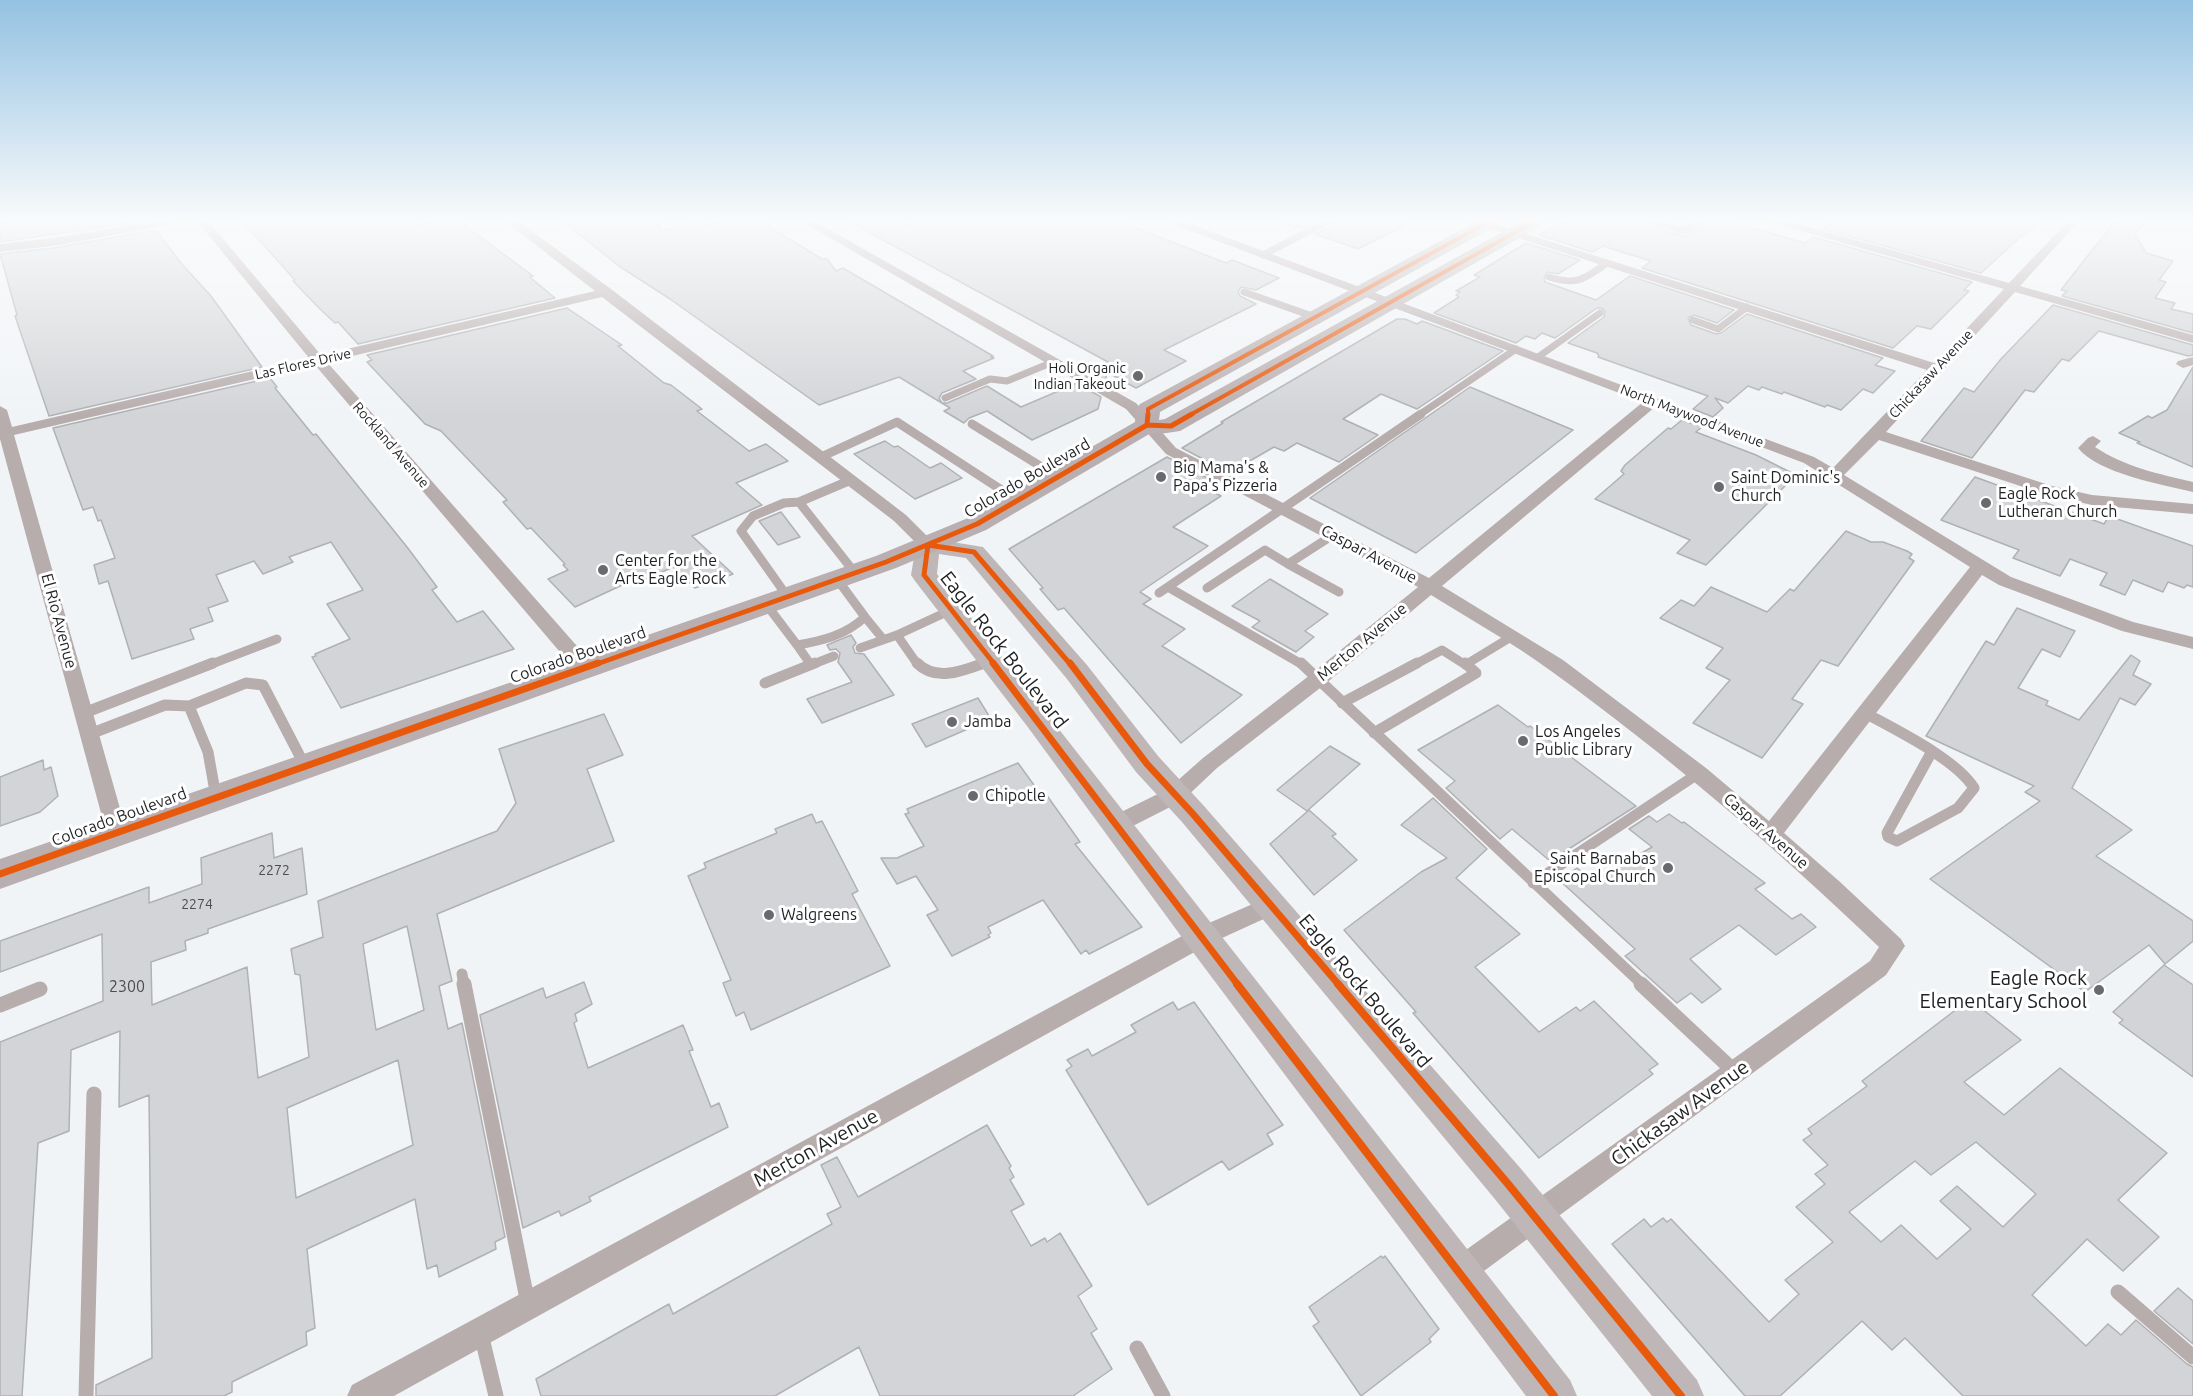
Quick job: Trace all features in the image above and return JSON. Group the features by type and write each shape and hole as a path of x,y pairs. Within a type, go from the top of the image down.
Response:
{"main road":[{"path":"1148,425 1148,409 1370,286"},
{"name":"Colorado Boulevard","path":"0,874 846,576 977,524 1148,425 1171,426 1419,286"},
{"name":"Eagle Rock Boulevard","path":"1554,1396 924,575 928,544 974,552 1077,672 1147,764 1271,905 1536,1218 1681,1396"}],"street":[{"name":"Rockland Avenue","path":"257,286 584,667"},
{"path":"599,286 900,518 928,544"},
{"name":"Caspar Avenue","path":"921,286 1131,406 1171,451 1430,586 1556,665 1698,773 1771,834 1893,946"},
{"name":"North Maywood Avenue","path":"1345,286 1809,460 1836,474 1979,567 2005,581 2128,627 2193,643"},
{"path":"1681,286 1937,369"},
{"path":"2008,286 2193,339"},
{"name":"Chickasaw Avenue","path":"1836,474 1877,434 2011,287"},
{"name":"Las Flores Drive","path":"3,433 607,292"},
{"name":"Merton Avenue","path":"1117,824 1175,795 1210,763 1317,680 1653,401"},
{"name":"El Rio Avenue","path":"0,410 3,433 84,712 116,833"},
{"path":"1877,434 2048,490 2092,500 2193,509"},
{"path":"2093,441 2086,448 2100,459 2129,471 2193,486"},
{"path":"1771,834 1979,567"},
{"name":"Merton Avenue","path":"363,1396 1201,937 1271,905"},
{"name":"Chickasaw Avenue","path":"1459,1272 1878,968 1893,946"}],"lane":[{"path":"1244,292 1315,317"},
{"path":"1693,320 1718,329 1747,307"},
{"path":"1538,357 1600,313"},
{"path":"1159,593 1516,350"},
{"path":"945,398 990,379 1007,381 1053,362"},
{"path":"821,457 897,422 1017,500"},
{"path":"972,424 1058,477"},
{"path":"811,665 797,645 741,531 753,516 784,503 799,502 850,480"},
{"path":"799,502 846,576 865,617 883,639"},
{"path":"1288,564 1333,535"},
{"path":"1207,588 1265,550 1339,592"},
{"path":"1168,587 1302,664 1735,1072"},
{"path":"860,648 897,635 951,610"},
{"path":"797,645 817,642 856,627 865,617"},
{"path":"897,635 919,666 927,672 949,675 991,661"},
{"path":"1464,664 1511,637"},
{"path":"84,712 277,639"},
{"path":"1342,703 1442,650 1476,674 1374,733"},
{"path":"765,682 834,657"},
{"path":"90,734 165,705 189,706 246,683 263,685 305,766"},
{"path":"189,706 208,752 216,797"},
{"path":"1865,712 1931,753 1966,775 1974,788 1958,808 1909,837 1897,841 1888,837 1889,829 1931,753"},
{"path":"1533,883 1698,773"},
{"path":"462,974 528,1305"},
{"path":"0,1005 40,989"},
{"path":"87,1396 94,1094"},
{"path":"2118,1292 2193,1357"},
{"path":"480,1331 496,1396"},
{"path":"1137,1348 1163,1396"}],"building":[{"path":"9,286 202,286 262,367 49,416 15,316 17,315"},
{"path":"298,286 541,286 555,298 358,344 338,322 335,323"},
{"path":"650,286 874,286 993,356 991,357 994,358 963,371 976,379 942,393 939,398 942,403 987,386 1021,407 1077,383 1101,397 1098,409 1032,440 987,411 969,418 964,423 944,411 950,408 899,377 819,405"},
{"path":"968,286 1263,286 1256,290 1241,287 1238,292 1240,296 1256,304 1164,350 1186,361 1136,388 1107,372 1105,383 1093,376 1106,371 1098,366 1108,362"},
{"path":"1464,286 1557,286 1596,300 1616,286 1661,286 1734,310 1717,323 1694,315 1688,318 1691,325 1716,334 1721,333 1747,314 1883,358 1875,365 1895,371 1873,393 1863,389 1841,410 1827,405 1825,407 1784,392 1782,394 1762,387 1759,390 1748,386 1728,403 1715,398 1723,408 1713,417 1693,409 1708,396 1598,357 1597,353 1568,343 1604,317 1605,312 1602,308 1597,308 1555,338 1542,333 1535,339 1526,336 1516,343 1434,313 1459,297 1456,295 1460,292 1456,291"},
{"path":"1699,286 1968,286 1964,290 1969,291 1931,329 1917,326 1893,348"},
{"path":"2064,286 2163,286 2155,298 2175,303 2171,309 2193,314 2193,333 2062,296 2067,291 2061,290"},
{"path":"2053,305 2193,345 2193,355 2188,356 2099,331 2069,361 2062,359 2034,392 2025,390 1972,458 1921,441 1964,388 1974,392 2001,359"},
{"path":"567,308 622,345 618,346 664,383 671,385 702,409 697,411 749,451 766,444 788,461 736,483 762,505 692,536 733,574 695,588 673,567 638,583 633,580 575,607 548,579 568,570 563,565 565,564 531,528 527,529 503,502 507,500 441,431 425,424 367,362 372,360 367,355"},
{"path":"1397,319 1405,319 1417,324 1422,321 1503,351 1417,409 1381,394 1343,419 1378,435 1339,462 1297,443 1284,451 1274,447 1226,471 1182,448 1223,423 1221,422"},
{"path":"2193,367 2193,467 2119,433 2148,416 2152,418 2167,410"},
{"path":"270,378 277,387 275,388 313,435 316,434 407,547 437,587 432,590 457,622 483,611 514,649 341,708 312,657 350,639 327,604 363,590 331,542 289,557 293,562 263,574 254,561 216,575 228,601 208,608 213,621 190,629 194,639 132,659 108,581 99,584 94,565 115,558 101,520 98,521 93,507 83,510 53,428"},
{"path":"1470,387 1573,430 1416,553 1310,498"},
{"path":"1682,420 1702,427 1696,432 1756,455 1796,475 1706,565 1677,553 1690,540 1595,499 1624,474 1621,471 1625,465 1668,428 1671,429"},
{"path":"885,441 894,447 898,446 930,468 941,463 962,478 915,499 854,454"},
{"path":"1167,457 1211,480 1201,486 1221,496 1173,527 1208,546 1140,592 1151,599 1143,604 1185,629 1162,646 1242,695 1181,743 1064,608 1058,610 1040,589 1043,588 1009,549"},
{"path":"1975,477 2104,524 2109,516 2193,546 2193,587 2187,585 2184,588 2168,582 2163,592 2133,580 2125,595 2100,585 2107,573 2070,559 2060,576 2013,558 2019,550 1941,520"},
{"path":"781,512 800,537 778,545 759,521"},
{"path":"1846,531 1871,542 1883,542 1907,551 1912,554 1909,558 1914,561 1838,666 1821,660 1792,699 1803,704 1762,758 1693,723 1730,680 1706,668 1723,648 1660,618 1681,600 1694,606 1711,587 1767,612 1790,589 1794,591"},
{"path":"1270,579 1328,614 1305,631 1314,637 1296,652 1252,627 1260,621 1232,606"},
{"path":"2017,608 2075,631 2060,657 2042,649 2018,688 2048,701 2046,705 2079,720 2131,655 2140,661 2133,675 2151,684 2135,705 2120,698 2072,788 2132,830 2096,856 2193,921 2193,941 2165,964 2149,945 2085,992 1930,879 2040,801 2025,792 2034,786 1926,736 1986,641 1994,645"},
{"path":"851,635 856,643 853,647 855,653 864,654 894,695 822,723 807,699 852,682 838,662 840,653 836,649 830,650 827,645"},
{"path":"978,698 991,719 926,747 912,724"},
{"path":"1498,705 1528,727 1530,726 1636,806 1550,861 1512,829 1500,839 1446,788 1455,781 1418,750"},
{"path":"604,714 623,755 587,769 614,841 437,914 452,981 439,986 448,1029 462,1023 505,1237 495,1242 496,1249 439,1277 437,1265 427,1269 415,1199 307,1249 315,1328 306,1332 307,1345 232,1382 232,1392 224,1396 96,1396 96,1385 152,1358 149,1095 119,1107 120,1031 71,1050 69,1131 38,1143 22,1396 0,1396 0,1042 103,1001 102,934 0,972 0,941 149,887 149,903 202,884 201,858 272,833 274,858 302,848 307,894 208,929 208,933 185,941 186,950 151,962 152,1005 247,967 258,1078 309,1057 300,975 295,974 291,949 323,937 318,901 497,831 516,803 499,749","holes":["407,926 424,1010 376,1030 363,944","398,1060 413,1145 296,1198 287,1108"]},
{"path":"1330,746 1360,764 1307,811 1277,790"},
{"path":"43,760 44,770 51,767 58,796 40,812 0,826 0,777"},
{"path":"1018,763 1039,792 1043,790 1080,842 1075,844 1142,927 1089,954 1086,950 1081,954 1043,900 988,927 990,937 952,956 927,915 938,910 916,876 897,884 881,858 897,858 924,846 905,814 909,813 907,809"},
{"path":"1433,798 1487,849 1456,878 1520,934 1475,967 1539,1032 1576,1007 1580,1011 1594,1001 1658,1064 1649,1070 1653,1074 1539,1158 1344,930 1421,872 1447,858 1401,825"},
{"path":"1309,810 1336,834 1332,836 1357,860 1314,895 1270,844"},
{"path":"812,814 816,823 822,821 858,891 852,894 890,966 751,1030 744,1012 736,1016 723,983 731,980 688,876 706,868 704,863 777,833 775,829"},
{"path":"1669,814 1682,823 1684,822 1765,883 1755,889 1792,919 1801,914 1816,927 1776,955 1739,925 1690,959 1721,989 1702,1003 1691,993 1677,1003 1625,956 1635,949 1559,880 1577,868 1594,881 1652,847 1629,829 1649,816 1657,822"},
{"path":"2164,965 2193,985 2193,1077 2119,1023 2123,1020 2113,1012"},
{"path":"584,982 592,1004 575,1014 577,1021 574,1023 588,1068 683,1025 693,1050 689,1051 711,1107 719,1103 728,1127 589,1197 591,1201 561,1216 559,1211 523,1228 480,1015 543,988 546,998"},
{"path":"1970,999 2021,1040 1964,1082 2004,1115 2060,1068 2167,1153 2118,1200 2159,1237 2123,1271 2087,1239 2032,1295 2086,1346 2108,1324 2121,1335 2136,1320 2193,1367 2193,1396 1963,1396 1905,1338 1892,1350 1862,1321 1780,1396 1745,1396 1612,1244 1644,1219 1651,1227 1663,1218 1667,1222 1671,1219 1769,1322 1799,1294 1785,1280 1833,1242 1796,1207 1825,1184 1815,1174 1828,1165 1803,1140 1812,1134 1808,1129 1867,1086 1862,1081","holes":["1976,1142 2036,1194 2003,1227 1957,1186 1940,1201 1971,1229 1937,1259 1901,1225 1881,1242 1849,1212 1915,1161 1931,1175"]},
{"path":"1173,1002 1178,1010 1194,1002 1283,1125 1267,1134 1273,1144 1229,1170 1222,1161 1148,1205 1066,1070 1072,1066 1067,1060 1088,1049 1092,1056 1136,1032 1131,1025"},
{"path":"987,1125 1011,1166 1009,1168 1014,1177 1010,1180 1024,1204 1011,1211 1031,1246 1045,1238 1047,1242 1060,1233 1092,1286 1078,1296 1097,1329 1091,1333 1112,1369 1073,1396 880,1396 859,1347 775,1396 541,1396 536,1379 669,1304 673,1314 832,1224 827,1214 841,1207 821,1165 837,1157 858,1197"},
{"path":"1381,1256 1383,1258 1385,1256 1439,1329 1429,1339 1431,1342 1361,1396 1313,1326 1319,1322 1309,1307"},
{"path":"2178,1288 2193,1301 2193,1344 2154,1311"}],"cycle path":[{"path":"1147,425 1148,409 1371,286"},
{"path":"0,874 886,562 977,524 1147,425 1171,426 1419,286"},
{"path":"928,545 974,552 982,561 1077,672 1147,764 1193,814 1508,1184 1681,1396"},
{"path":"928,545 924,575 1037,719 1201,937 1554,1396"}],"place":[{"name":"Holi Organic Indian Takeout","path":"1138,376"},
{"name":"Big Mama's & Papa's Pizzeria","path":"1161,477"},
{"name":"Saint Dominic's Church","path":"1719,487"},
{"name":"Eagle Rock Lutheran Church","path":"1986,503"},
{"name":"Center for the Arts Eagle Rock","path":"603,570"},
{"name":"Jamba","path":"952,722"},
{"name":"Los Angeles Public Library","path":"1523,741"},
{"name":"Chipotle","path":"973,796"},
{"name":"Saint Barnabas Episcopal Church","path":"1668,868"},
{"name":"Walgreens","path":"769,915"},
{"name":"Eagle Rock Elementary School","path":"2099,990"}]}
